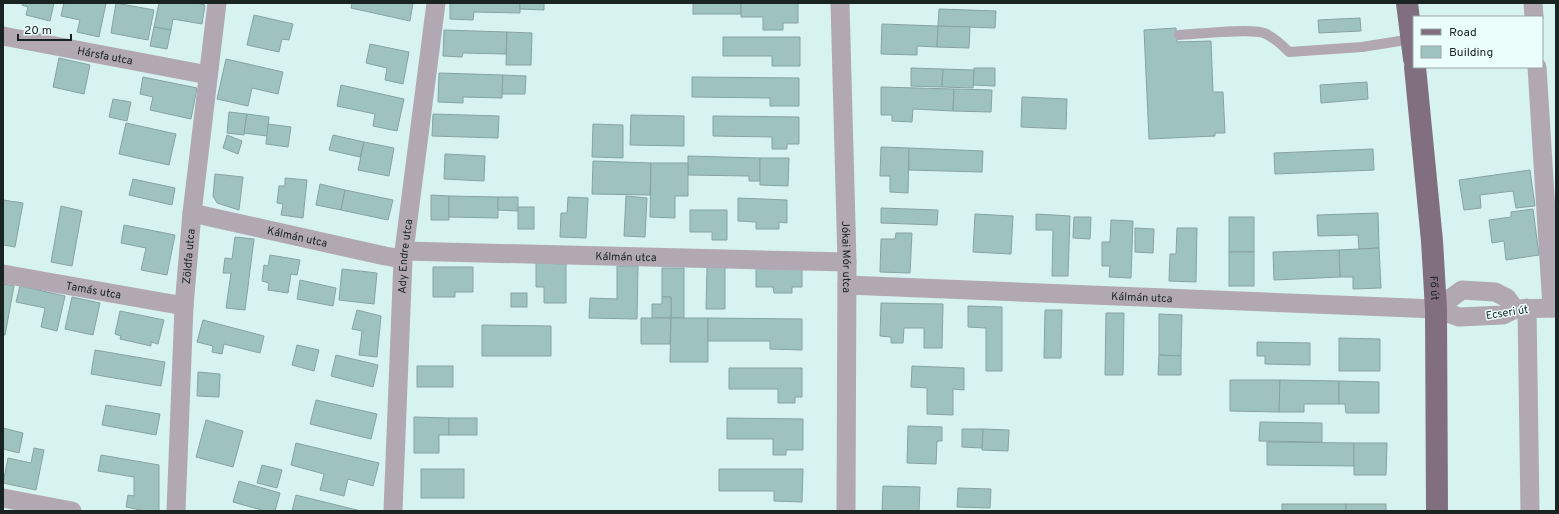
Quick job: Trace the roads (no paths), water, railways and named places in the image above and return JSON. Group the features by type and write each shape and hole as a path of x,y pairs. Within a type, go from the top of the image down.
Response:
{"main road":[{"path":"1407,3 1413,49"},
{"name":"Fő út","path":"1415,68 1431,234 1436,309 1437,511"}],"street":[{"name":"Zöldfa utca","path":"176,511 184,306 192,213 217,3"},
{"name":"Ady Endre utca","path":"393,511 404,255 436,3"},
{"name":"Jókai Mór utca","path":"840,3 847,262 846,511"},
{"path":"1533,3 1534,16"},
{"name":"Hársfa utca","path":"3,36 208,75"},
{"path":"1537,68 1554,308"},
{"name":"Kálmán utca","path":"192,213 385,256 404,255 847,262"},
{"name":"Tamás utca","path":"3,274 184,306"},
{"name":"Kálmán utca","path":"847,284 1436,309"},
{"path":"1436,309 1462,290 1496,292 1507,298 1521,309 1530,511"},
{"name":"Ecseri út","path":"1436,309 1459,317 1503,315 1521,309 1554,308"},
{"path":"3,498 72,511"}],"lane":[{"path":"1179,35 1246,31 1263,33 1289,52 1362,47 1413,49"}]}
